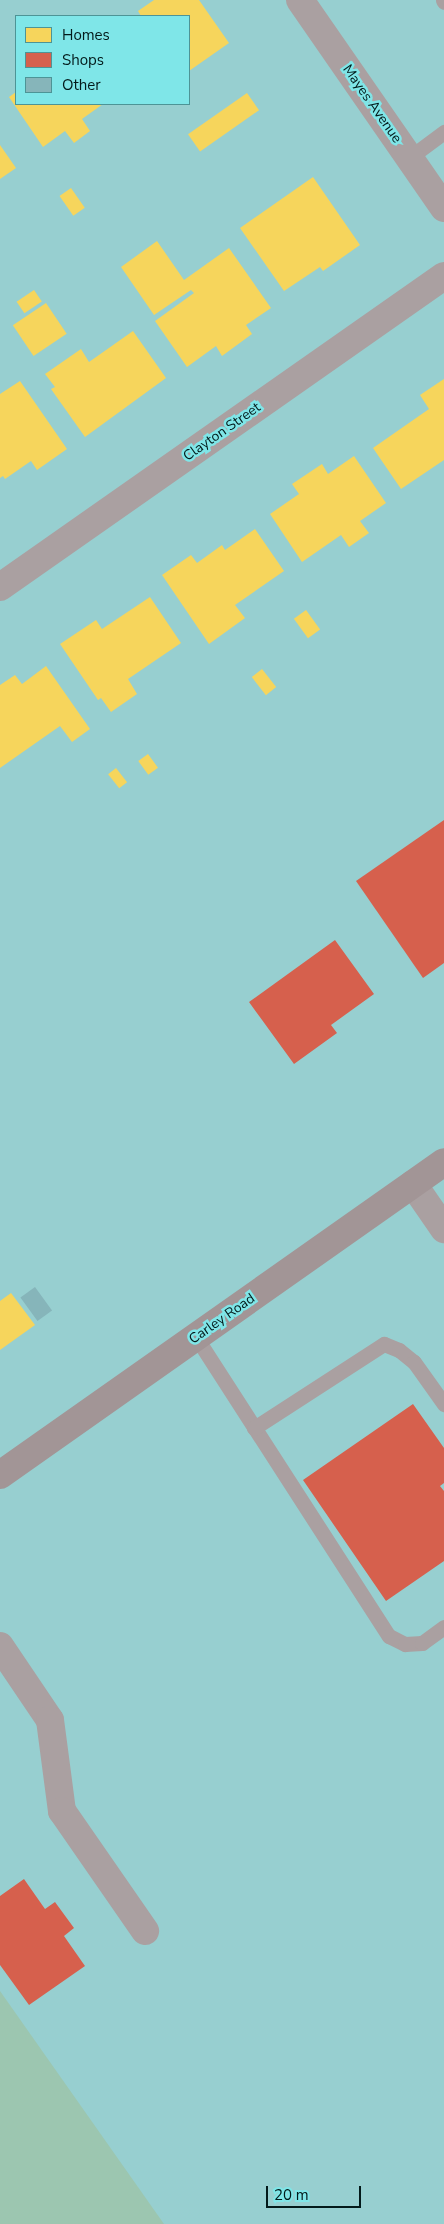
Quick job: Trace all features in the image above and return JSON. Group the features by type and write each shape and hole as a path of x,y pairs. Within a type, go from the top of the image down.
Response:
{"street":[{"name":"Mayes Avenue","path":"300,0 444,208"},
{"name":"Clayton Street","path":"0,587 444,276"},
{"name":"Carley Road","path":"0,1475 444,1162"},
{"path":"413,1184 444,1228"},
{"path":"0,1646 50,1720 62,1811 145,1931"}],"lane":[{"path":"410,158 444,132"},
{"path":"196,1337 389,1636 405,1644 422,1643 444,1627"},
{"path":"254,1428 384,1344 399,1350 414,1362 444,1402"}],"green space":[{"path":"0,1991 164,2224 0,2224"}],"building: Homes":[{"path":"154,0 199,0 229,43 190,70 190,15 140,15 138,11"},
{"path":"15,93 15,105 102,105 82,119 90,131 74,143 65,131 43,147 9,97"},
{"path":"247,93 259,110 200,151 188,134"},
{"path":"0,145 16,168 0,179"},
{"path":"313,177 360,245 323,271 320,267 284,291 240,228"},
{"path":"71,188 85,208 73,216 60,196"},
{"path":"157,241 184,280 229,248 271,308 246,325 252,334 222,356 216,346 187,367 155,321 194,293 191,290 154,315 121,267"},
{"path":"34,290 42,302 24,313 17,302"},
{"path":"46,303 67,334 34,356 13,325"},
{"path":"133,331 166,378 85,437 51,389 55,387 45,374 81,349 89,362"},
{"path":"444,379 444,460 401,489 373,448 429,409 420,395"},
{"path":"20,381 67,449 37,470 31,461 5,479 3,476 0,478 0,394"},
{"path":"354,456 386,503 360,521 369,533 349,547 341,535 302,562 270,514 299,494 292,484 322,464 328,474"},
{"path":"255,529 284,571 235,605 245,618 209,644 162,575 191,555 197,563 222,545 225,550"},
{"path":"150,597 181,643 128,679 137,694 111,712 101,698 98,700 60,644 96,620 102,629"},
{"path":"306,610 320,629 308,638 294,619"},
{"path":"46,666 90,729 72,742 60,726 0,768 0,685 15,675 22,684"},
{"path":"262,669 276,687 266,695 252,677"},
{"path":"148,754 158,768 148,775 138,761"},
{"path":"116,768 127,782 119,788 108,774"},
{"path":"11,1293 35,1325 0,1350 0,1301"}],"building: Shops":[{"path":"444,820 444,963 423,978 356,881"},
{"path":"335,940 374,994 331,1025 337,1033 294,1064 249,1002"},
{"path":"413,1404 444,1448 444,1483 440,1486 444,1491 444,1561 386,1601 303,1480"},
{"path":"24,1879 45,1909 55,1902 74,1928 64,1936 85,1966 29,2005 0,1965 0,1896"}],"building: Other":[{"path":"35,1287 52,1310 37,1321 20,1298"}]}
